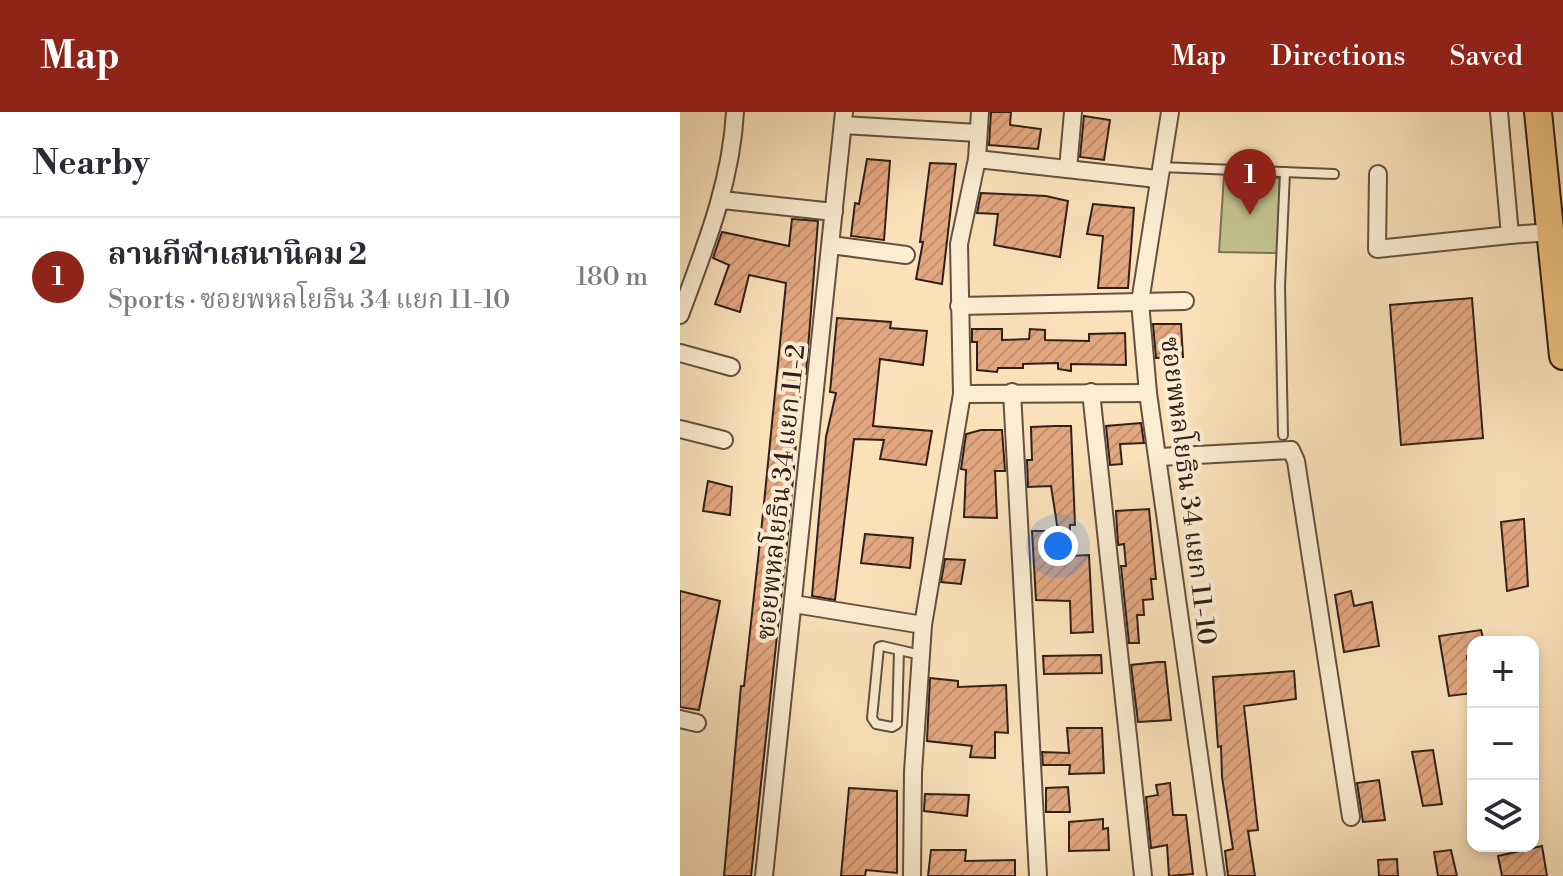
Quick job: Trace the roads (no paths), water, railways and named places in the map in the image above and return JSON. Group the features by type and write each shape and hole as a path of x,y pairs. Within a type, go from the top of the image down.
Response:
{"main road":[{"path":"1538,112 1563,356"}],"street":[{"path":"680,315 722,200 732,158 735,112"},
{"path":"912,876 913,772 923,625 962,394 959,244 977,159 980,112"},
{"path":"1068,169 1073,112"},
{"name":"ซอยพหลโยธิน 34 แยก 11-10","path":"1170,112 1140,302 1148,393 1216,876"},
{"path":"1499,112 1510,235"},
{"path":"844,119 908,120 978,133"},
{"name":"ซอยพหลโยธิน 34 แยก 11-2","path":"764,876 844,119"},
{"path":"977,159 1068,169 1159,173"},
{"path":"1378,174 1377,249 1551,232"},
{"path":"722,200 834,212"},
{"path":"831,245 906,255"},
{"path":"959,306 1185,301"},
{"path":"680,353 731,367"},
{"path":"1012,392 1038,876"},
{"path":"1091,392 1143,876"},
{"path":"962,394 1148,393"},
{"path":"680,429 724,440"},
{"path":"1159,457 1291,450 1296,461 1306,519 1351,817"},
{"path":"794,604 923,625"}],"lane":[{"path":"1283,435 1280,286 1285,172"},
{"path":"1159,173 1334,174"},
{"path":"899,650 897,724 892,727 876,724 872,718 878,651 882,646 921,655"}],"place":[{"name":"ลานกีฬาเสนานิคม 2","path":"1250,215"}]}
